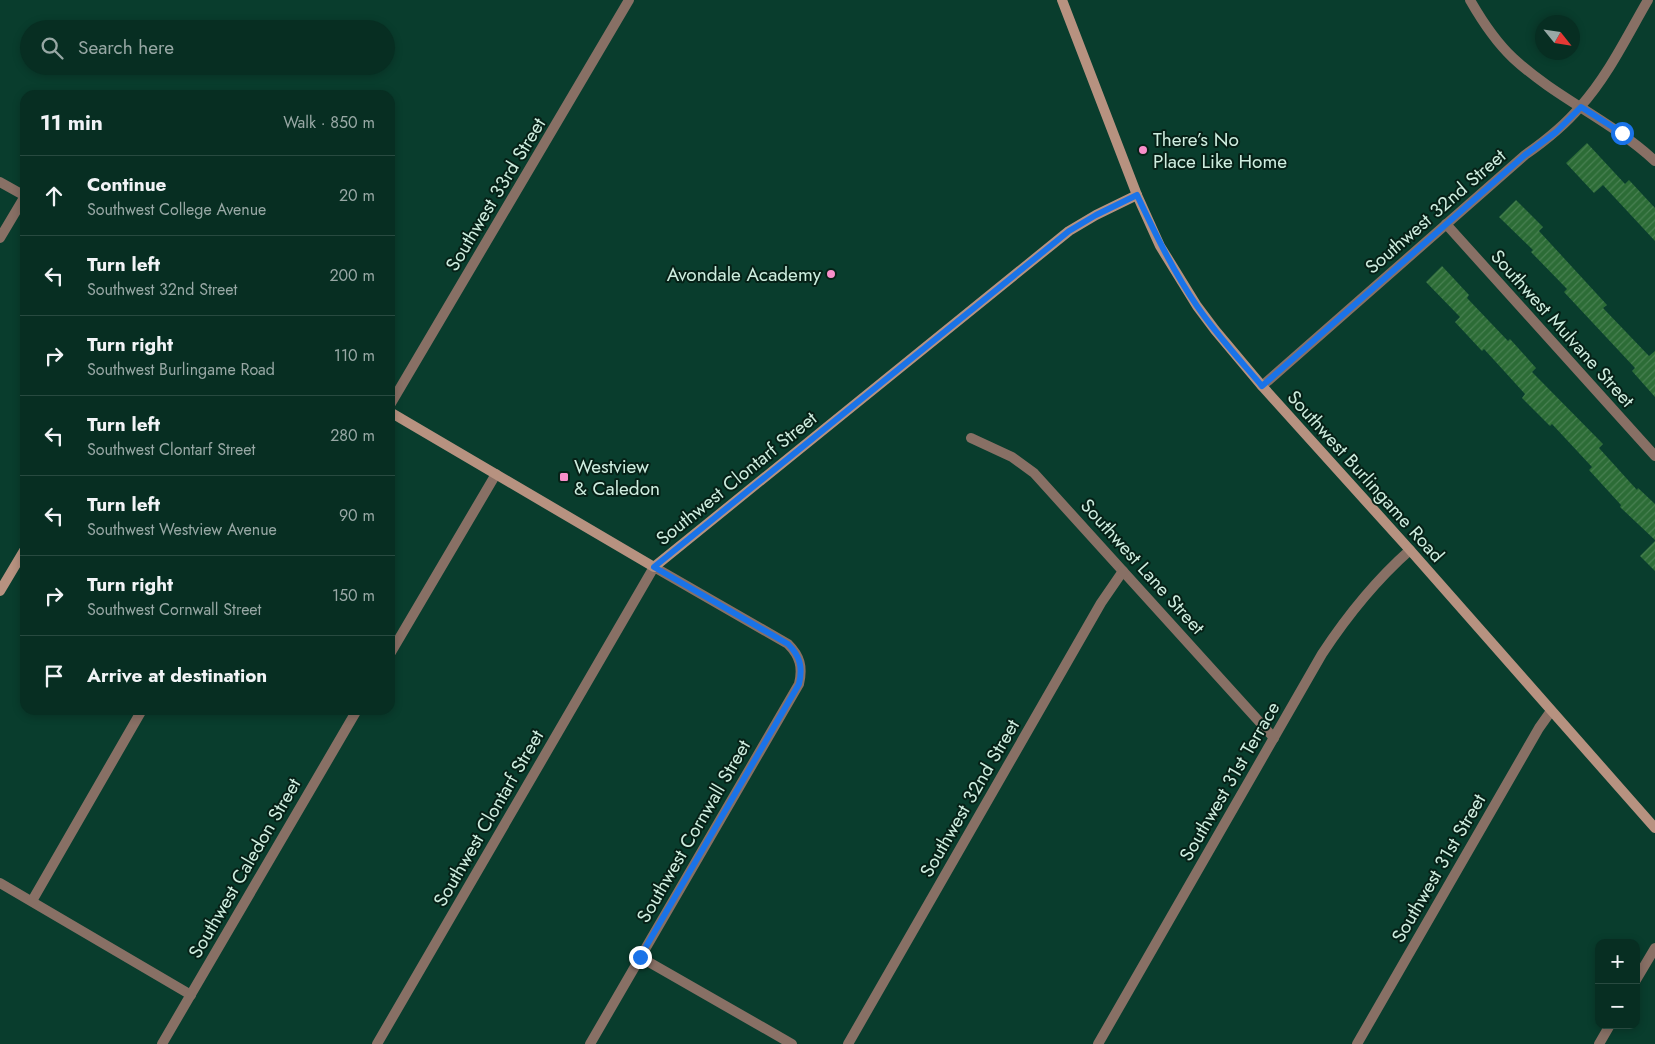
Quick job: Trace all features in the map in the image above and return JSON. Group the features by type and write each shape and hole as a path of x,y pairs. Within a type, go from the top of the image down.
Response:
{"main road":[{"name":"Southwest Burlingame Road","path":"1062,0 1137,195 1160,246 1197,306 1262,386 1410,550 1655,828"},
{"name":"Southwest Clontarf Street","path":"654,567 1069,231 1096,215 1137,195"},
{"path":"395,415 654,567"},
{"path":"0,591 20,557"}],"street":[{"name":"Southwest 33rd Street","path":"395,397 630,0"},
{"path":"1470,0 1484,24 1512,57 1535,77 1622,133 1655,161"},
{"name":"Southwest 32nd Street","path":"1262,386 1525,155 1556,132 1581,107 1605,74 1648,0"},
{"path":"0,182 20,193"},
{"path":"0,238 20,204"},
{"name":"Southwest Mulvane Street","path":"1446,224 1655,456"},
{"name":"Southwest Lane Street","path":"971,438 1012,457 1034,473 1274,738"},
{"path":"395,646 496,474"},
{"name":"Southwest 31st Terrace","path":"1098,1044 1322,654 1342,624 1382,576 1410,550"},
{"name":"Southwest Cornwall Street","path":"590,1044 799,684 801,674 799,659 788,644 654,567"},
{"name":"Southwest Clontarf Street","path":"377,1044 654,567"},
{"name":"Southwest 32nd Street","path":"848,1044 1096,612 1124,571"},
{"name":"Southwest 31st Street","path":"1357,1044 1539,728 1551,711"},
{"path":"32,901 139,715"},
{"name":"Southwest Caledon Street","path":"162,1044 354,715"},
{"path":"0,883 191,995"},
{"path":"1640,973 1655,948"},
{"path":"640,957 792,1044"},
{"path":"1599,1044 1608,1029"}],"building":[{"path":"1587,143 1625,184 1629,180 1655,208 1655,241 1603,185 1594,193 1566,163"},
{"path":"1516,200 1543,227 1539,231 1607,305 1603,308 1649,356 1655,351 1655,397 1632,371 1635,368 1564,292 1567,289 1531,252 1533,250 1499,217"},
{"path":"1442,266 1469,295 1467,298 1508,341 1510,339 1536,368 1532,372 1603,444 1599,448 1637,490 1638,488 1655,504 1655,540 1620,507 1621,505 1589,470 1592,467 1552,424 1550,426 1522,398 1525,394 1484,349 1482,351 1455,322 1460,317 1426,282"},
{"path":"1655,541 1655,571 1640,556"}],"place":[{"name":"There’s No Place Like Home","path":"1143,150"},
{"name":"Avondale Academy","path":"831,274"},
{"name":"Westview & Caledon","path":"564,477"}],"route":[{"path":"640,957 799,684 801,674 799,659 788,644 654,567 1069,231 1096,215 1137,195 1160,246 1184,287 1215,330 1262,386 1525,155 1556,132 1581,107 1622,133"}]}
